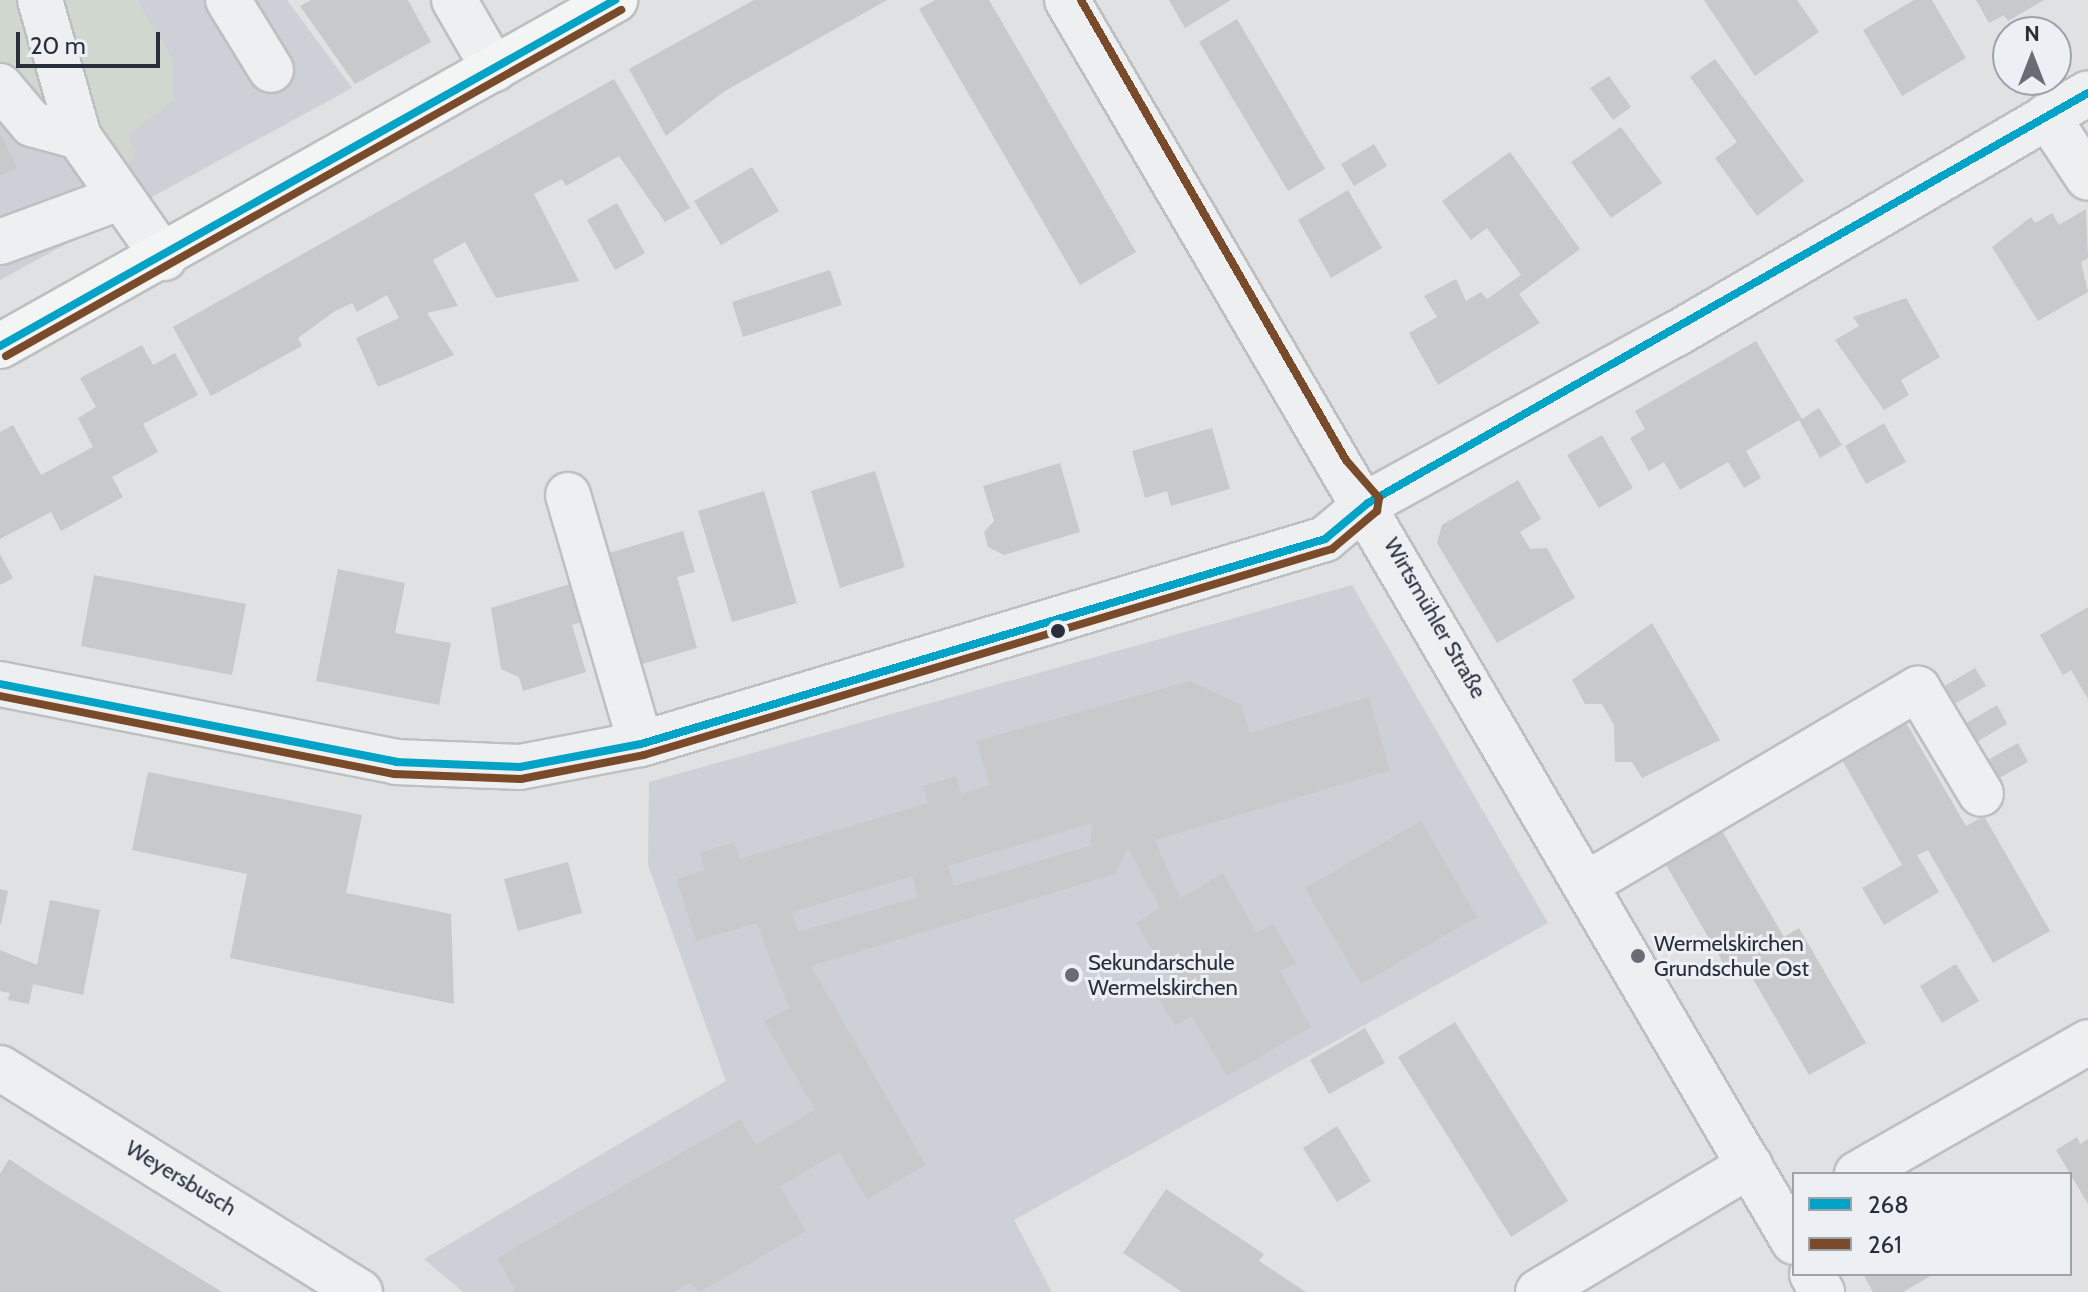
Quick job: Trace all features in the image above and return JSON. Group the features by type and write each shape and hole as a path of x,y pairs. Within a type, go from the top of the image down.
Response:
{"main road":[{"path":"3,339 164,258 615,0"}],"street":[{"path":"40,0 79,137 164,258"},
{"path":"228,0 271,70"},
{"path":"454,0 494,69"},
{"name":"Wirtsmühler Straße","path":"1067,0 1336,467 1368,503 1750,1165 1790,1223"},
{"path":"0,86 32,124 79,137"},
{"path":"0,684 396,762 520,767 641,744 1325,539 1368,503 2088,93"},
{"path":"2047,116 2088,178"},
{"path":"0,242 119,198"},
{"path":"568,495 641,744"},
{"path":"1588,883 1918,689 1981,794"},
{"path":"1860,1172 2088,1042"},
{"name":"Weyersbusch","path":"0,1068 360,1292"},
{"path":"1538,1292 1750,1165"}],"shaded area":[{"path":"0,0 287,0 352,88 0,280"},
{"path":"0,0 19,0 49,111 0,68"},
{"path":"60,0 137,0 174,62 173,100 127,136 136,152 128,168 95,124"},
{"name":"Sekundarschule Wermelskirchen","path":"1352,585 1548,923 1014,1220 1052,1292 463,1292 424,1259 726,1081 648,865 649,782"}],"building":[{"path":"311,0 408,0 431,42 355,84 300,6"},
{"path":"754,0 887,0 723,92 666,136 629,69"},
{"path":"935,0 989,0 1136,252 1080,285 919,9"},
{"path":"1169,0 1231,0 1185,28"},
{"path":"1704,0 1797,0 1819,32 1755,76"},
{"path":"1914,0 1932,0 1966,58 1902,96 1863,30"},
{"path":"1976,0 2044,0 2017,16 1992,16 1989,23"},
{"path":"1237,19 1325,169 1288,191 1199,42"},
{"path":"1715,59 1804,181 1757,216 1715,158 1737,142 1690,77"},
{"path":"1609,76 1631,107 1613,120 1590,88"},
{"path":"614,79 690,208 665,222 619,156 566,186 562,179 534,194 579,281 496,298 465,242 433,260 458,306 427,313 454,355 378,387 356,338 399,318 387,295 357,312 352,303 335,311 298,338 302,346 211,396 173,327"},
{"path":"1621,127 1662,183 1611,218 1571,162"},
{"path":"0,133 17,168 0,176"},
{"path":"1374,144 1387,166 1354,186 1341,164"},
{"path":"1510,152 1580,249 1519,294 1540,323 1438,385 1409,333 1437,317 1424,296 1456,279 1466,301 1481,292 1487,299 1521,275 1487,228 1471,240 1442,201"},
{"path":"752,167 779,211 721,245 694,201"},
{"path":"1348,190 1382,248 1331,278 1298,220"},
{"path":"617,203 645,253 615,270 587,220"},
{"path":"2086,209 2088,258 2081,262 2088,292 2038,321 1992,247 2031,217 2035,223 2052,213 2059,225"},
{"path":"830,270 842,305 743,337 732,302"},
{"path":"1906,298 1940,357 1901,380 1909,395 1884,410 1835,340 1859,326 1853,317"},
{"path":"1756,341 1802,419 1819,408 1842,445 1820,458 1799,420 1746,451 1761,478 1744,488 1728,462 1680,490 1664,462 1649,471 1630,438 1645,429 1635,411"},
{"path":"142,345 153,365 175,353 198,395 143,424 158,452 112,477 123,497 61,531 51,512 0,539 0,432 13,425 41,475 93,447 78,418 96,407 80,378"},
{"path":"1884,423 1906,462 1866,484 1845,446"},
{"path":"1212,428 1230,489 1171,506 1167,491 1145,498 1132,451"},
{"path":"1602,435 1633,488 1599,508 1567,455"},
{"path":"1060,463 1080,532 1004,555 988,547 984,532 994,521 983,486"},
{"path":"875,471 905,567 840,588 811,491"},
{"path":"1518,480 1541,519 1520,532 1530,549 1547,548 1575,598 1497,643 1437,543 1442,525"},
{"path":"764,491 797,603 732,622 698,511"},
{"path":"683,531 695,572 677,577 697,648 632,667 599,556"},
{"path":"0,554 13,578 0,585"},
{"path":"338,569 405,583 395,633 451,643 439,705 316,681"},
{"path":"94,575 246,604 232,675 81,646"},
{"path":"583,580 595,618 572,625 586,672 523,691 519,677 501,669 491,608"},
{"path":"2088,607 2088,699 2071,670 2063,675 2040,635"},
{"path":"1652,623 1720,740 1642,778 1632,762 1615,762 1614,725 1602,704 1585,704 1572,680"},
{"path":"1975,668 1986,686 1951,706 1941,688"},
{"path":"1190,681 1241,705 1250,733 1369,697 1390,770 1155,840 1180,899 1223,873 1257,933 1273,924 1296,963 1280,971 1311,1027 1227,1076 1192,1016 1175,1026 1155,991 1171,981 1136,923 1160,908 1128,848 1115,874 811,966 926,1165 867,1199 839,1152 780,1186 806,1231 700,1292 689,1283 674,1292 516,1292 497,1258 741,1119 756,1145 815,1110 764,1021 789,1008 757,923 696,941 677,879 705,870 700,853 734,842 740,859 928,803 923,786 956,776 961,794 990,785 976,741","holes":["1092,823 1090,846 954,886 948,866","912,876 918,897 798,932 792,912"]},
{"path":"1997,705 2007,724 1973,744 1963,725"},
{"path":"1901,714 1966,826 1984,816 2050,931 1993,963 1928,850 1917,855 1939,892 1884,925 1862,888 1902,865 1837,751"},
{"path":"2018,743 2028,762 1994,781 1984,762"},
{"path":"148,772 362,815 346,893 451,914 454,1004 230,958 247,874 132,850"},
{"path":"1421,821 1477,917 1361,984 1305,888"},
{"path":"1718,824 1784,937 1799,928 1866,1043 1809,1075 1743,962 1728,971 1662,858"},
{"path":"568,862 582,913 518,931 504,879"},
{"path":"0,889 8,891 1,924 0,924"},
{"path":"50,900 100,910 83,995 33,984 29,1004 8,1000 10,993 0,991 0,950 37,965"},
{"path":"1956,964 1979,1001 1942,1023 1920,986"},
{"path":"1455,1022 1568,1201 1511,1237 1398,1057"},
{"path":"1365,1028 1385,1063 1329,1094 1310,1060"},
{"path":"1337,1126 1371,1181 1337,1202 1303,1148"},
{"path":"2077,1137 2080,1144 2088,1139 2088,1204 2072,1172 2056,1150"},
{"path":"9,1159 222,1292 0,1292 0,1174"},
{"path":"1166,1189 1264,1254 1259,1261 1306,1292 1182,1292 1123,1253"},
{"path":"1864,1276 1931,1276 1903,1292 1873,1292"}],"transit line":[{"name":"268","path":"0,346 615,0"},
{"name":"261","path":"0,696 394,774 521,779 644,755 1332,549 1377,511 1379,498 1346,460 1081,0"},
{"name":"261","path":"6,356 621,10"},
{"name":"268","path":"0,684 396,762 520,767 641,744 1325,539 1368,503 2088,93"}],"place":[{"name":"Wermelskirchen Grundschule Ost","path":"1638,956"},
{"name":"Sekundarschule Wermelskirchen","path":"1072,975"}]}
